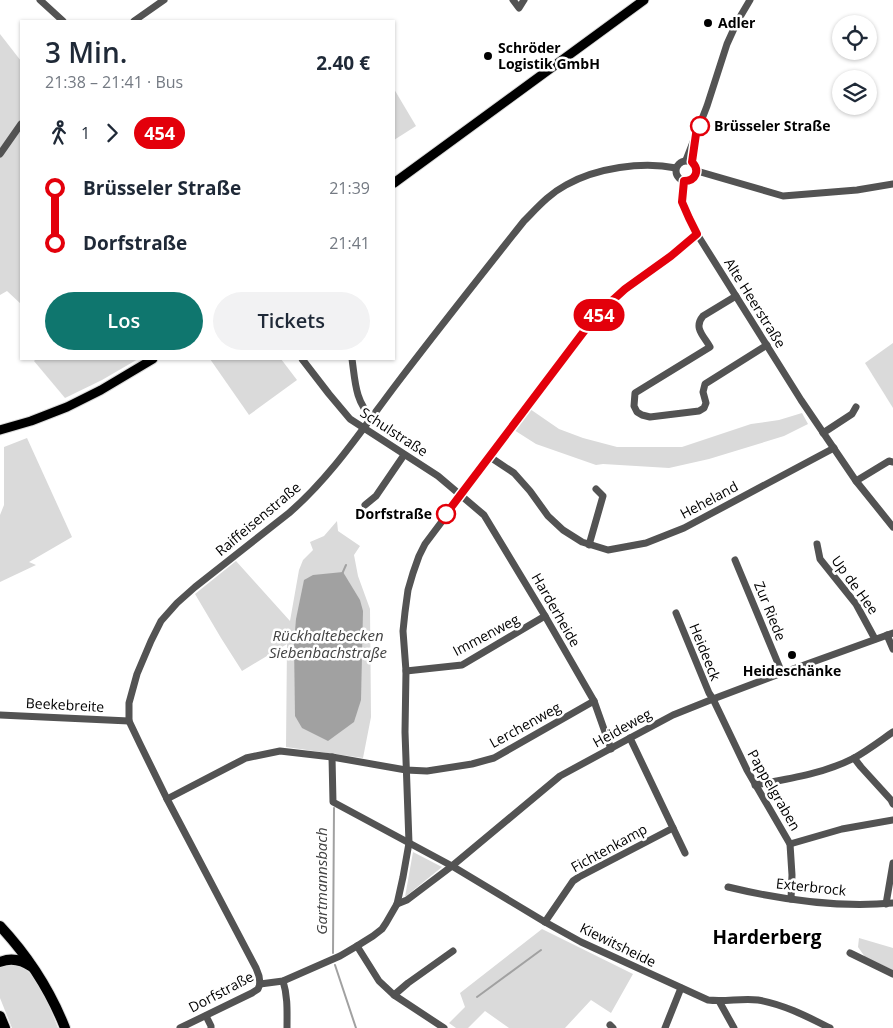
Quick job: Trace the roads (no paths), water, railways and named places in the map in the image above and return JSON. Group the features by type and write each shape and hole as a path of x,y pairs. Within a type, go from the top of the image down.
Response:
{"highway":[{"path":"0,926 35,969 46,986 65,1028"},
{"path":"0,962 11,959 20,960 35,969"},
{"path":"0,1016 5,1028"}],"main road":[{"path":"395,183 644,0"},
{"path":"0,430 31,421 67,407 101,390 152,360"}],"street":[{"path":"40,0 62,20"},
{"path":"135,20 164,0"},
{"path":"513,0 519,8 524,0"},
{"path":"689,161 696,134 727,44 750,0"},
{"path":"0,154 20,125"},
{"path":"689,161 694,164 696,174 692,179 684,181 676,175 676,168 680,162 689,161"},
{"name":"Raiffeisenstraße","path":"260,984 256,968 167,800 129,721 128,703 137,674 151,641 162,621 177,603 298,505 331,471 396,384 524,221 548,197 579,179 608,170 634,166 676,168"},
{"path":"696,170 783,196 857,190 893,184"},
{"name":"Alte Heerstraße","path":"684,181 682,202 697,234 823,433 856,481 893,527"},
{"name":"Dorfstraße","path":"180,1028 252,993 258,989 260,984 283,981 340,956 373,936 386,924 397,904 409,843 404,631 408,590 418,556 490,456 603,309 625,289 671,256 697,234"},
{"path":"736,296 703,316 699,321 698,328 710,347 635,393 634,406 642,415 650,417 699,411 704,408 706,403 703,392 705,384 767,345"},
{"name":"Schulstraße","path":"303,360 328,394 350,419 438,476 461,495"},
{"path":"352,360 357,395 365,412 372,417"},
{"path":"823,433 852,414 856,407"},
{"name":"Heheland","path":"490,456 514,473 548,516 563,530 582,542 608,550 646,543 684,528 834,448"},
{"path":"365,505 376,496 404,454"},
{"path":"856,481 890,461 893,462"},
{"path":"589,545 603,496 596,489"},
{"name":"Harderheide","path":"461,495 484,514 545,616 594,701 611,749"},
{"name":"Up de Hee","path":"817,544 820,559 856,604 875,639"},
{"name":"Zur Riede","path":"735,560 782,673"},
{"name":"Heideeck","path":"676,614 713,699"},
{"name":"Immenweg","path":"406,671 462,665 545,616"},
{"path":"890,634 893,649"},
{"name":"Heideweg","path":"397,904 407,900 452,866 560,776 673,715 890,634"},
{"name":"Pappelgraben","path":"713,699 747,770 790,844 791,899"},
{"name":"Lerchenweg","path":"167,800 246,758 280,751 332,757 406,770 427,770 472,764 494,758 594,701"},
{"name":"Beekebreite","path":"0,715 129,721"},
{"path":"755,785 791,779 821,771 854,758 893,732"},
{"path":"630,738 685,853"},
{"name":"Kiewitsheide","path":"332,757 333,802 452,866 544,922 581,942 708,1000 757,1000 776,1004 830,1028"},
{"path":"854,758 893,804"},
{"path":"790,844 842,829 893,820"},
{"name":"Fichtenkamp","path":"544,922 573,881 578,877 673,828"},
{"path":"889,903 893,863"},
{"name":"Exterbrock","path":"728,887 818,903 889,903"},
{"path":"357,946 379,981 394,995 444,1028"},
{"path":"394,995 453,951"},
{"path":"850,953 893,974"},
{"path":"283,981 286,990 287,1028"},
{"path":"665,1028 682,988"},
{"path":"720,1001 734,1028"},
{"path":"206,1016 211,1028"}],"water":[{"name":"Rückhaltebecken Siebenbachstraße","path":"343,572 360,600 363,611 361,700 354,722 328,741 302,728 295,716 294,643 296,619 304,580 313,575"}],"waterway":[{"name":"Gartmannsbach","path":"342,574 346,565"},
{"name":"Gartmannsbach","path":"333,953 334,808"},
{"path":"477,997 541,950"},
{"name":"Gartmannsbach","path":"335,965 356,1028"}],"place":[{"name":"Adler","path":"708,23"},
{"name":"Schröder Logistik GmbH","path":"488,56"},
{"name":"Brüsseler Straße","path":"700,126"},
{"name":"Dorfstraße","path":"446,514"},
{"name":"Heideschänke","path":"792,655"}],"district":[{"name":"Harderberg","path":"767,937"}]}
